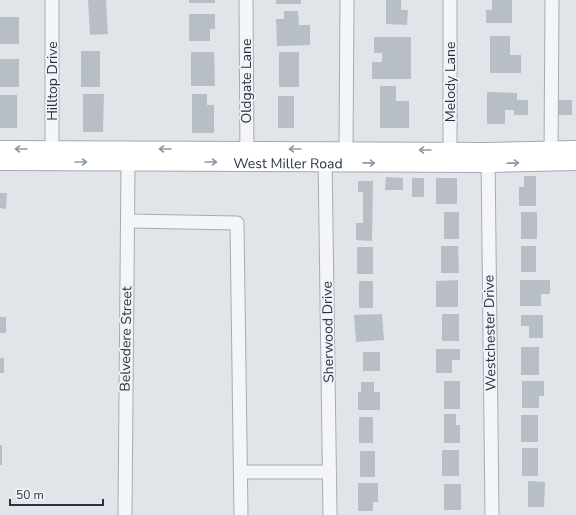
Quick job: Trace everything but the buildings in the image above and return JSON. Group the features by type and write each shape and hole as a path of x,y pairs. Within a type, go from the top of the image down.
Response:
{"main road":[{"name":"West Miller Road","path":"0,149 52,156 128,162 247,156"},
{"name":"West Miller Road","path":"325,156 346,149 450,157"},
{"name":"West Miller Road","path":"551,156 576,149"},
{"name":"West Miller Road","path":"0,162 52,156 551,156 576,162"}],"street":[{"name":"Hilltop Drive","path":"52,0 52,156"},
{"name":"Oldgate Lane","path":"246,0 247,156"},
{"path":"346,149 347,0"},
{"name":"Melody Lane","path":"450,0 450,157"},
{"path":"551,156 552,0"},
{"name":"Sherwood Drive","path":"325,156 330,515"},
{"name":"Westchester Drive","path":"488,157 492,515"},
{"name":"Belvedere Street","path":"125,515 128,162"},
{"path":"128,221 237,223 242,472 241,515"},
{"path":"242,472 330,472"}]}
